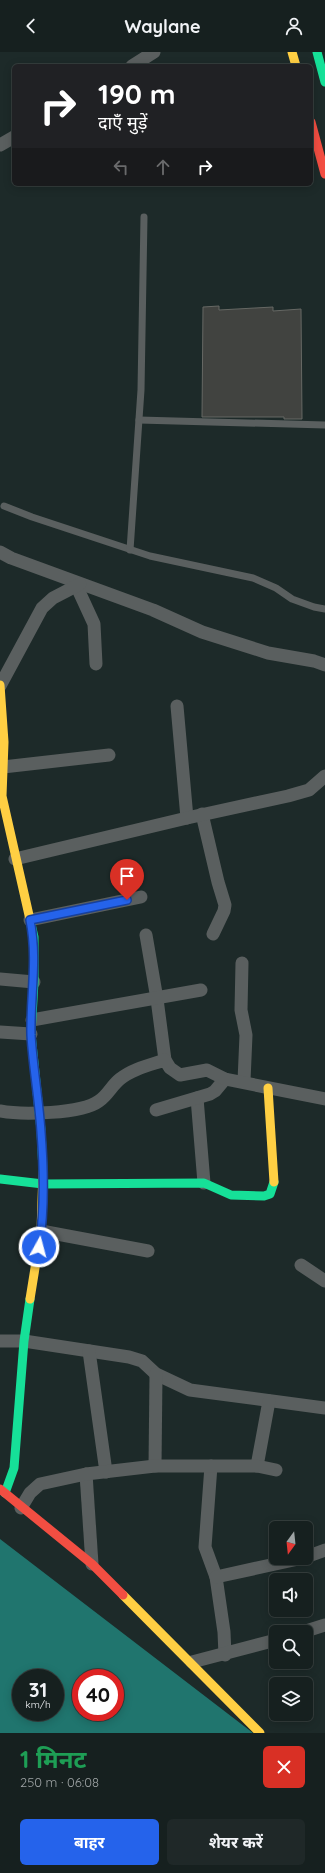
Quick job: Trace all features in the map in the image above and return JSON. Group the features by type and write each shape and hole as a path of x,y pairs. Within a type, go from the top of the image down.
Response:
{"street":[{"path":"135,64 154,52"},
{"path":"292,52 295,64"},
{"path":"317,52 325,82"},
{"path":"313,129 325,174"},
{"path":"0,145 12,138"},
{"path":"0,552 78,586 153,610 202,632 268,653 314,661 325,665"},
{"path":"78,586 94,624 96,664"},
{"path":"78,586 53,598 42,608 0,686 4,742 1,789 15,859 34,937 34,982 31,1034 41,1130 43,1184 41,1232 24,1341 14,1468 3,1491 21,1508 92,1564 192,1662 260,1733"},
{"path":"177,706 187,818"},
{"path":"3,767 109,755"},
{"path":"15,859 202,814 288,796 309,790 325,776"},
{"path":"202,814 225,905 224,911 213,934"},
{"path":"30,920 141,897"},
{"path":"146,935 157,999 165,1060 170,1068 180,1075 208,1070 225,1079 244,1081 268,1088 325,1099"},
{"path":"242,963 242,1010 246,1035 244,1081"},
{"path":"0,979 34,982"},
{"path":"32,1020 201,990"},
{"path":"0,1032 31,1034"},
{"path":"0,1111 12,1113 39,1113 88,1107 99,1101 119,1079 128,1073 165,1060"},
{"path":"156,1110 215,1091 225,1079"},
{"path":"0,1179 43,1184 204,1184 231,1195 264,1196 270,1194 274,1185 268,1088"},
{"path":"197,1098 204,1184"},
{"path":"41,1232 148,1251"},
{"path":"301,1265 325,1281"},
{"path":"0,1341 24,1341 137,1359 142,1361 156,1374 190,1390 325,1408"},
{"path":"90,1351 106,1472"},
{"path":"155,1466 156,1374"},
{"path":"257,1466 269,1400"},
{"path":"21,1508 30,1494 40,1484 86,1474 155,1466 257,1466 276,1470"},
{"path":"211,1466 204,1540 207,1555 216,1577 224,1632 225,1655"},
{"path":"86,1474 92,1564"},
{"path":"313,1555 325,1550"},
{"path":"216,1577 272,1565"},
{"path":"313,1629 325,1625"},
{"path":"192,1662 225,1655 269,1642"}],"lane":[{"path":"130,550 139,420 144,218"},
{"path":"139,420 325,425"},
{"path":"4,506 32,518 150,556 252,578 276,588 292,599 325,610"}],"water":[{"path":"0,1539 253,1733 0,1733"}],"building":[{"path":"219,306 219,310 273,307 273,311 301,309 302,419 284,419 284,417 202,417 203,307"}],"traffic: fast":[{"path":"317,52 325,82"},
{"path":"31,924 34,937 34,982 31,1034 41,1130 43,1171"},
{"path":"0,1179 43,1184 204,1183 231,1195 264,1196 270,1194 274,1182"},
{"path":"5,1493 14,1468 24,1341 30,1299"}],"traffic: slow":[{"path":"292,52 295,64"},
{"path":"0,685 4,742 2,796 31,924"},
{"path":"268,1088 274,1182"},
{"path":"30,1299 41,1231 43,1171"},
{"path":"123,1595 260,1733"}],"traffic: jam":[{"path":"313,129 325,174"},
{"path":"0,1489 92,1564 123,1595"}],"route":[{"path":"39,1247 43,1184 41,1130 31,1034 34,982 34,937 30,920 127,900"}]}
